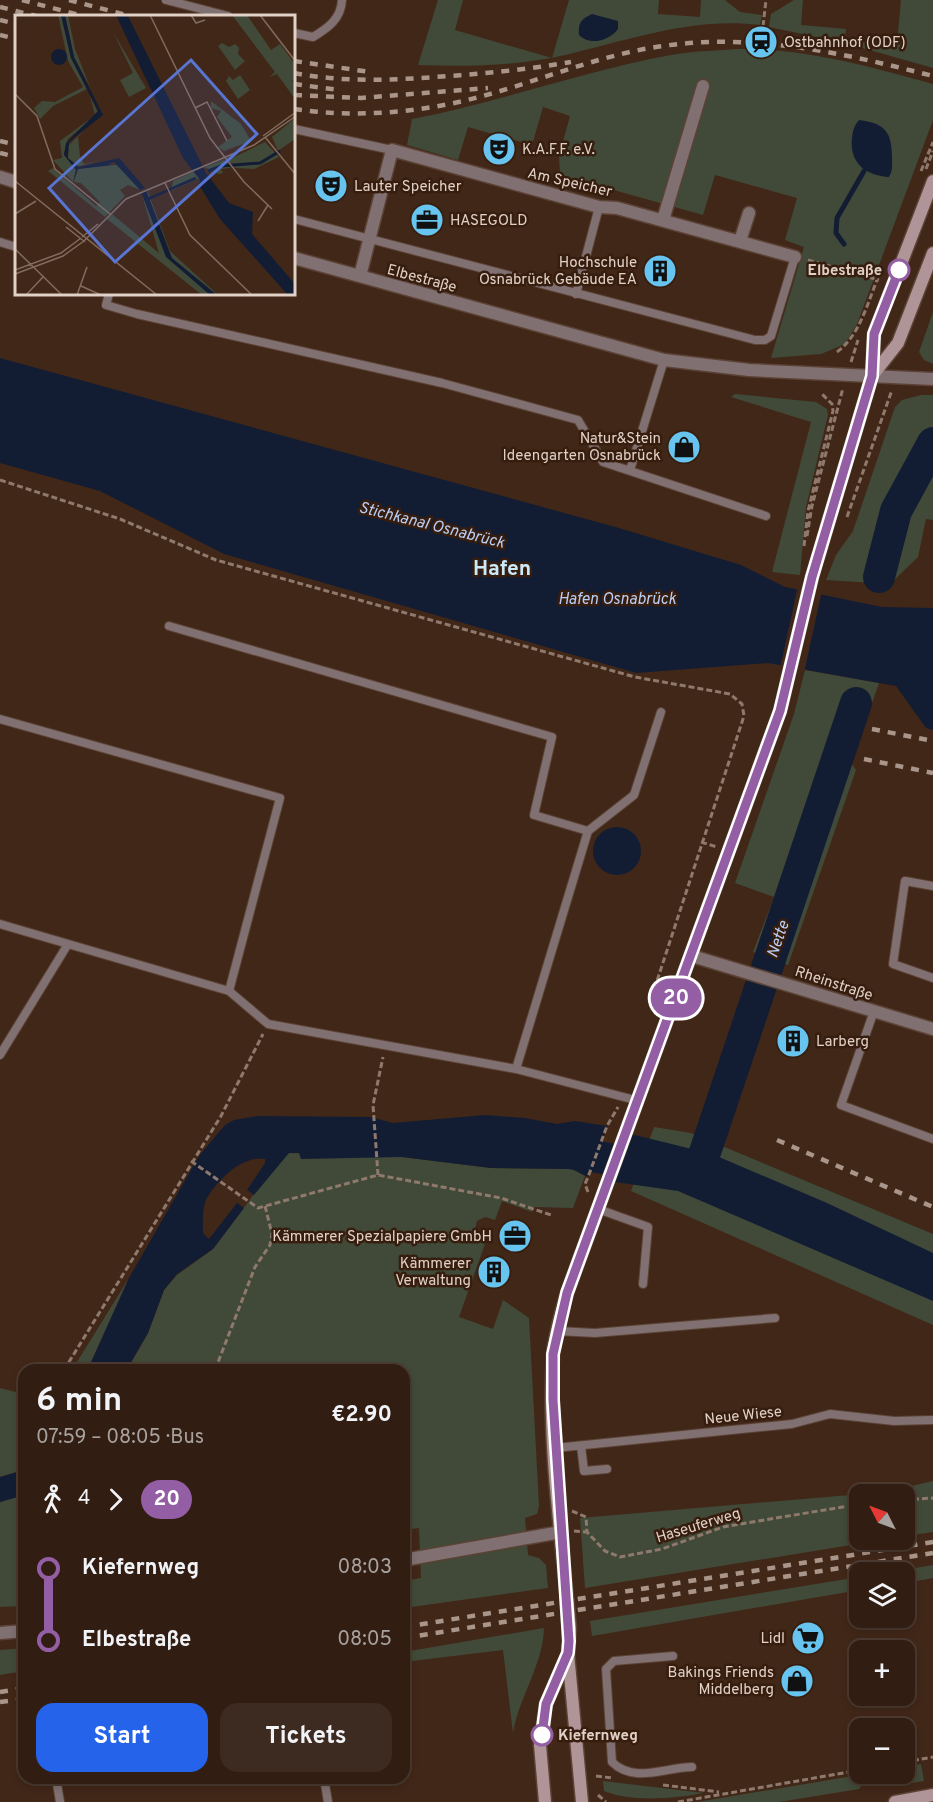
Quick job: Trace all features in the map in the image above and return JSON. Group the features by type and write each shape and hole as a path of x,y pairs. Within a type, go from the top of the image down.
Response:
{"main road":[{"path":"582,1802 568,1653 570,1628 555,1448 553,1354 557,1330 567,1293 692,956 790,680 812,577 872,376 874,334 933,181"},
{"path":"872,376 898,343 933,253"},
{"path":"545,1802 540,1745 546,1704 568,1653"},
{"path":"895,1802 933,1795"}],"street":[{"path":"663,220 703,86"},
{"path":"360,276 392,150"},
{"name":"Am Speicher","path":"392,150 599,207 618,208 795,257"},
{"path":"0,177 15,182"},
{"path":"740,241 749,213"},
{"name":"Elbestraße","path":"296,259 664,360 749,370 933,379"},
{"name":"Rheinstraße","path":"692,956 933,1029"},
{"path":"410,1559 561,1532"},
{"path":"0,1633 18,1632"}],"lane":[{"path":"166,0 224,15"},
{"path":"296,33 313,37 332,26 342,8 342,0"},
{"name":"Am Speicher","path":"296,129 392,150"},
{"path":"576,294 599,207"},
{"path":"296,220 370,241 738,336 765,340 771,336 795,257"},
{"path":"0,242 15,247"},
{"path":"108,296 106,305 137,314 442,382 578,420 603,462 766,516"},
{"path":"630,471 664,360"},
{"path":"169,626 552,737 534,815 588,831"},
{"path":"516,1070 588,831 634,795 661,712"},
{"path":"0,719 280,798 229,991"},
{"path":"933,886 905,881 893,964 933,978"},
{"path":"0,924 229,991 268,1024 516,1070 639,1101"},
{"path":"0,1055 68,944"},
{"path":"874,1011 841,1105 933,1139"},
{"path":"598,1209 648,1227 643,1284"},
{"path":"557,1330 595,1333 775,1318"},
{"name":"Neue Wiese","path":"555,1448 792,1424 830,1414 894,1421 933,1420"},
{"path":"581,1446 584,1471 607,1469"},
{"path":"673,1656 614,1661 606,1669 612,1762 620,1770 652,1774 677,1767 692,1767"},
{"path":"57,1784 60,1802"},
{"path":"325,1784 328,1802"}],"path":[{"path":"762,35 766,0"},
{"path":"918,179 933,142"},
{"path":"795,257 879,280"},
{"path":"820,393 832,404 833,411 808,511 804,553 812,506 846,375 881,270"},
{"path":"837,352 848,344 879,280"},
{"path":"846,521 896,377"},
{"path":"0,480 120,519 216,560 635,677 730,694 742,704 744,716 654,990 660,1000"},
{"path":"701,842 717,847"},
{"path":"68,1364 221,1116 268,1024"},
{"path":"378,1173 373,1105 385,1047"},
{"path":"588,1177 607,1126"},
{"path":"193,1162 258,1208 378,1173 501,1198 551,1215"},
{"path":"217,1364 255,1267 270,1245 272,1234 265,1206"},
{"path":"915,1499 933,1498"},
{"path":"573,1500 576,1542"},
{"name":"Haseuferweg","path":"573,1511 586,1517 587,1532 605,1551 620,1557 662,1549 723,1527 849,1506"},
{"path":"560,1512 573,1511"},
{"path":"575,1531 587,1532"},
{"path":"915,1760 933,1757"},
{"path":"595,1765 598,1795 606,1802"},
{"path":"678,1802 849,1772"}],"green space":[{"path":"438,0 463,0 455,30 551,58 492,65 418,65"},
{"path":"569,0 659,0 658,14 700,17 701,0 725,0 740,12 762,15 760,25 735,23 686,27 552,58"},
{"path":"794,0 803,0 801,25 846,29 845,40 897,45 901,0 933,0 933,68 845,43 769,27 771,14"},
{"path":"761,49 836,59 933,84 933,120 857,324 845,344 821,354 771,358 804,247 785,240 797,198 715,175 703,215 560,175 559,156 570,116 543,107 532,145 468,127 458,160 407,145 412,119 639,62 679,54"},
{"path":"933,312 933,364 924,360 919,352"},
{"path":"735,394 816,402 827,409 828,415 806,507 800,575 772,572 811,422 731,397"},
{"path":"921,395 933,395 933,520 926,519 918,557 890,584 826,580 836,555 853,531 895,407 902,400"},
{"path":"805,670 879,683 851,763 856,770 788,965 753,952 774,897 735,883 794,714"},
{"path":"654,1127 691,1133 933,1234 933,1325 631,1191"},
{"path":"289,1153 402,1157 491,1168 572,1169 585,1176 573,1208 534,1207 532,1212 502,1201 495,1220 485,1217 477,1221 473,1238 485,1244 459,1317 493,1329 503,1300 529,1318 539,1506 537,1514 525,1518 528,1555 539,1558 546,1565 548,1588 410,1607 410,1580 421,1578 419,1528 410,1529 410,1364 130,1364 148,1333 164,1290 177,1275 213,1249 272,1170"},
{"path":"129,1278 90,1364 76,1364"},
{"path":"0,1388 18,1392 18,1472 0,1477"},
{"path":"933,1481 933,1532 915,1535 915,1485"},
{"path":"849,1495 849,1545 585,1588 580,1518"},
{"path":"18,1497 18,1606 0,1607 0,1502"},
{"path":"933,1565 933,1578 915,1581 915,1568"},
{"path":"849,1579 849,1592 592,1636 590,1621"},
{"path":"544,1628 540,1655 520,1707 513,1733 503,1650 410,1661 410,1651"},
{"path":"18,1648 18,1672 0,1675 0,1650"},
{"path":"921,1764 924,1781 915,1782 915,1765"},
{"path":"849,1777 849,1784 863,1784 859,1789 779,1802 697,1802"},
{"path":"603,1781 704,1793 665,1798 627,1797 604,1791"}],"water":[{"path":"592,14 618,21 618,29 610,37 599,41 583,38 579,35 580,24"},
{"path":"859,120 881,126 888,135 892,149 892,170 889,177 866,171 856,161 852,138"},
{"name":"Hafen Osnabrück","path":"0,358 619,528 741,565 785,587 882,607 933,608 933,730 926,728 896,686 768,663 636,673 224,554 100,491 0,463"},
{"path":"612,827 622,827 637,837 641,851 640,860 631,871 622,875 612,875 597,865 593,856 593,846 603,831"},
{"path":"485,1115 525,1118 557,1124 575,1121 607,1126 588,1177 572,1169 491,1168 402,1157 301,1159 299,1153 289,1153 254,1195 247,1190 265,1163 265,1159 248,1161 239,1165 216,1185 206,1200 203,1233 209,1239 237,1203 244,1208 213,1249 177,1274 164,1290 148,1333 130,1364 90,1364 129,1278 199,1156 225,1125 234,1120 258,1116 371,1117 393,1123"},
{"path":"627,1133 712,1154 827,1203 933,1253 933,1301 678,1191 608,1181"},
{"path":"18,1472 18,1497 0,1502 0,1477"}],"pier":[{"path":"798,586 822,591 804,673 780,668"}],"waterway":[{"path":"844,244 836,233 837,218 864,171"},
{"name":"Nette","path":"879,577 896,511 933,443"},
{"name":"Nette","path":"697,1176 856,703"},
{"path":"555,1151 651,1165"}],"railway":[{"path":"22,0 79,15"},
{"path":"69,0 126,15"},
{"path":"0,7 32,15"},
{"path":"0,20 15,24"},
{"path":"0,35 15,39"},
{"path":"296,109 364,113 434,107 500,91 628,52 686,43 757,43 793,47 863,59 933,76"},
{"path":"296,61 370,72"},
{"path":"296,73 333,78 391,79 495,72 571,62"},
{"path":"296,84 339,90"},
{"path":"296,95 361,98 488,88"},
{"path":"0,141 15,145"},
{"path":"0,153 15,157"},
{"path":"872,729 933,741"},
{"path":"864,759 933,773"},
{"path":"777,1140 933,1207"},
{"path":"410,1626 933,1542"},
{"path":"410,1637 933,1553"},
{"path":"0,1692 18,1689"},
{"path":"0,1702 18,1700"}],"bus line":[{"name":"20","path":"542,1735 546,1704 568,1653 570,1628 561,1532 553,1400 553,1354 560,1320 567,1293 643,1092 780,711 790,680 812,577 872,376 874,334 899,270"}],"place":[{"name":"Ostbahnhof (ODF)","path":"761,42"},
{"name":"K.A.F.F. e.V.","path":"499,149"},
{"name":"Lauter Speicher","path":"331,186"},
{"name":"HASEGOLD","path":"427,220"},
{"name":"Elbestraße","path":"899,270"},
{"name":"Hochschule Osnabrück Gebäude EA","path":"660,271"},
{"name":"Natur&Stein Ideengarten Osnabrück","path":"684,447"},
{"name":"Larberg","path":"793,1041"},
{"name":"Kämmerer Spezialpapiere GmbH","path":"515,1236"},
{"name":"Kämmerer Verwaltung","path":"494,1272"},
{"name":"Lidl","path":"808,1638"},
{"name":"Bakings Friends Middelberg","path":"797,1681"},
{"name":"Kiefernweg","path":"542,1735"}],"district":[{"name":"Hafen","path":"502,568"}],"water label":[{"name":"Stichkanal Osnabrück","path":"432,524"}]}
